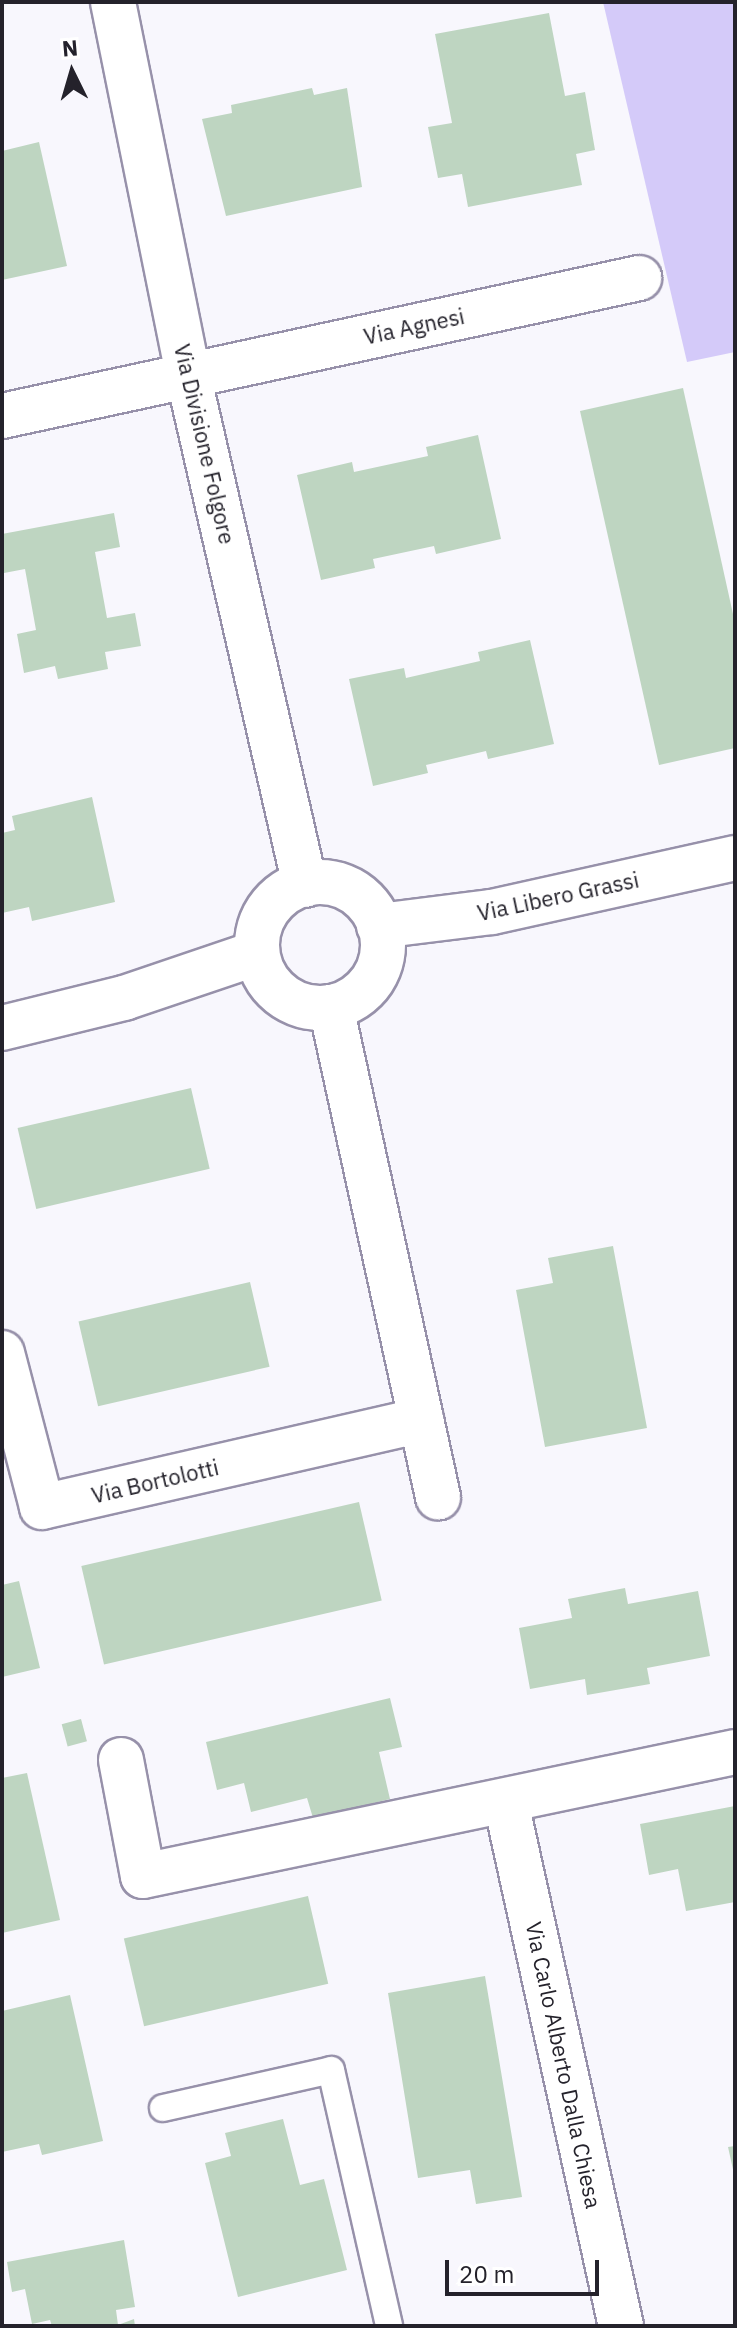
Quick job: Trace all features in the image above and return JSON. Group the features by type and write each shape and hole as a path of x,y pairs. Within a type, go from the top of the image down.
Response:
{"street":[{"name":"Via Divisione Folgore","path":"113,2 188,375 305,885"},
{"name":"Via Agnesi","path":"2,416 639,278"},
{"name":"Via Libero Grassi","path":"379,926 492,912 735,858"},
{"path":"332,884 350,890 371,909 379,926 382,954 371,983 331,1007 309,1007 285,998 264,974 257,953 264,916 286,892 305,885 332,884"},
{"path":"2,1028 124,998 257,953"},
{"path":"331,1007 438,1497"},
{"name":"Via Bortolotti","path":"2,1353 42,1507 421,1420"},
{"path":"121,1760 143,1876 506,1803 735,1752"},
{"name":"Via Carlo Alberto Dalla Chiesa","path":"506,1803 621,2326"}],"lane":[{"path":"163,2108 331,2070 389,2326"}],"shaded area":[{"path":"603,2 735,2 735,352 687,362"}],"building":[{"path":"549,13 565,96 585,92 595,150 576,154 582,185 468,207 462,174 438,178 428,127 452,123 435,34"},
{"path":"312,88 314,95 347,88 362,187 226,216 202,119 232,113 231,105"},
{"path":"39,142 67,266 2,280 2,151"},
{"path":"683,388 735,623 735,748 659,765 580,411"},
{"path":"478,435 501,539 436,554 434,546 373,559 375,568 321,580 297,475 352,462 354,472 428,456 426,447"},
{"path":"114,513 120,547 95,552 107,618 135,613 141,646 105,652 108,669 58,679 55,666 24,673 17,634 36,630 25,569 4,573 2,534"},
{"path":"530,640 554,744 488,759 486,751 426,765 428,773 373,786 349,679 404,668 406,678 480,661 478,652"},
{"path":"92,797 115,902 32,921 29,907 2,913 2,833 15,830 12,816"},
{"path":"191,1088 210,1169 36,1209 18,1128"},
{"path":"613,1246 647,1428 545,1447 516,1290 553,1283 548,1258"},
{"path":"250,1282 270,1367 98,1406 79,1322"},
{"path":"359,1502 382,1600 104,1665 81,1566"},
{"path":"19,1581 40,1668 2,1677 2,1585"},
{"path":"625,1588 628,1604 698,1591 710,1656 647,1668 650,1684 587,1695 585,1679 530,1689 519,1628 572,1618 568,1599"},
{"path":"390,1698 402,1747 379,1752 390,1799 313,1818 307,1798 251,1812 244,1783 217,1790 206,1742"},
{"path":"81,1719 87,1741 68,1746 62,1724"},
{"path":"27,1773 60,1920 2,1933 2,1778"},
{"path":"735,1806 735,1902 686,1911 678,1869 649,1875 640,1824"},
{"path":"308,1896 328,1984 144,2026 124,1939"},
{"path":"485,1976 522,2197 476,2204 470,2170 418,2178 388,1993"},
{"path":"70,1995 103,2141 42,2155 39,2144 2,2152 2,2011"},
{"path":"283,2119 300,2185 324,2179 347,2270 238,2297 205,2163 231,2156 225,2133"},
{"path":"735,2146 735,2173 734,2174 728,2147"},
{"path":"124,2240 135,2307 116,2310 118,2325 134,2319 135,2326 52,2326 50,2320 32,2324 25,2289 12,2292 7,2262"}]}
